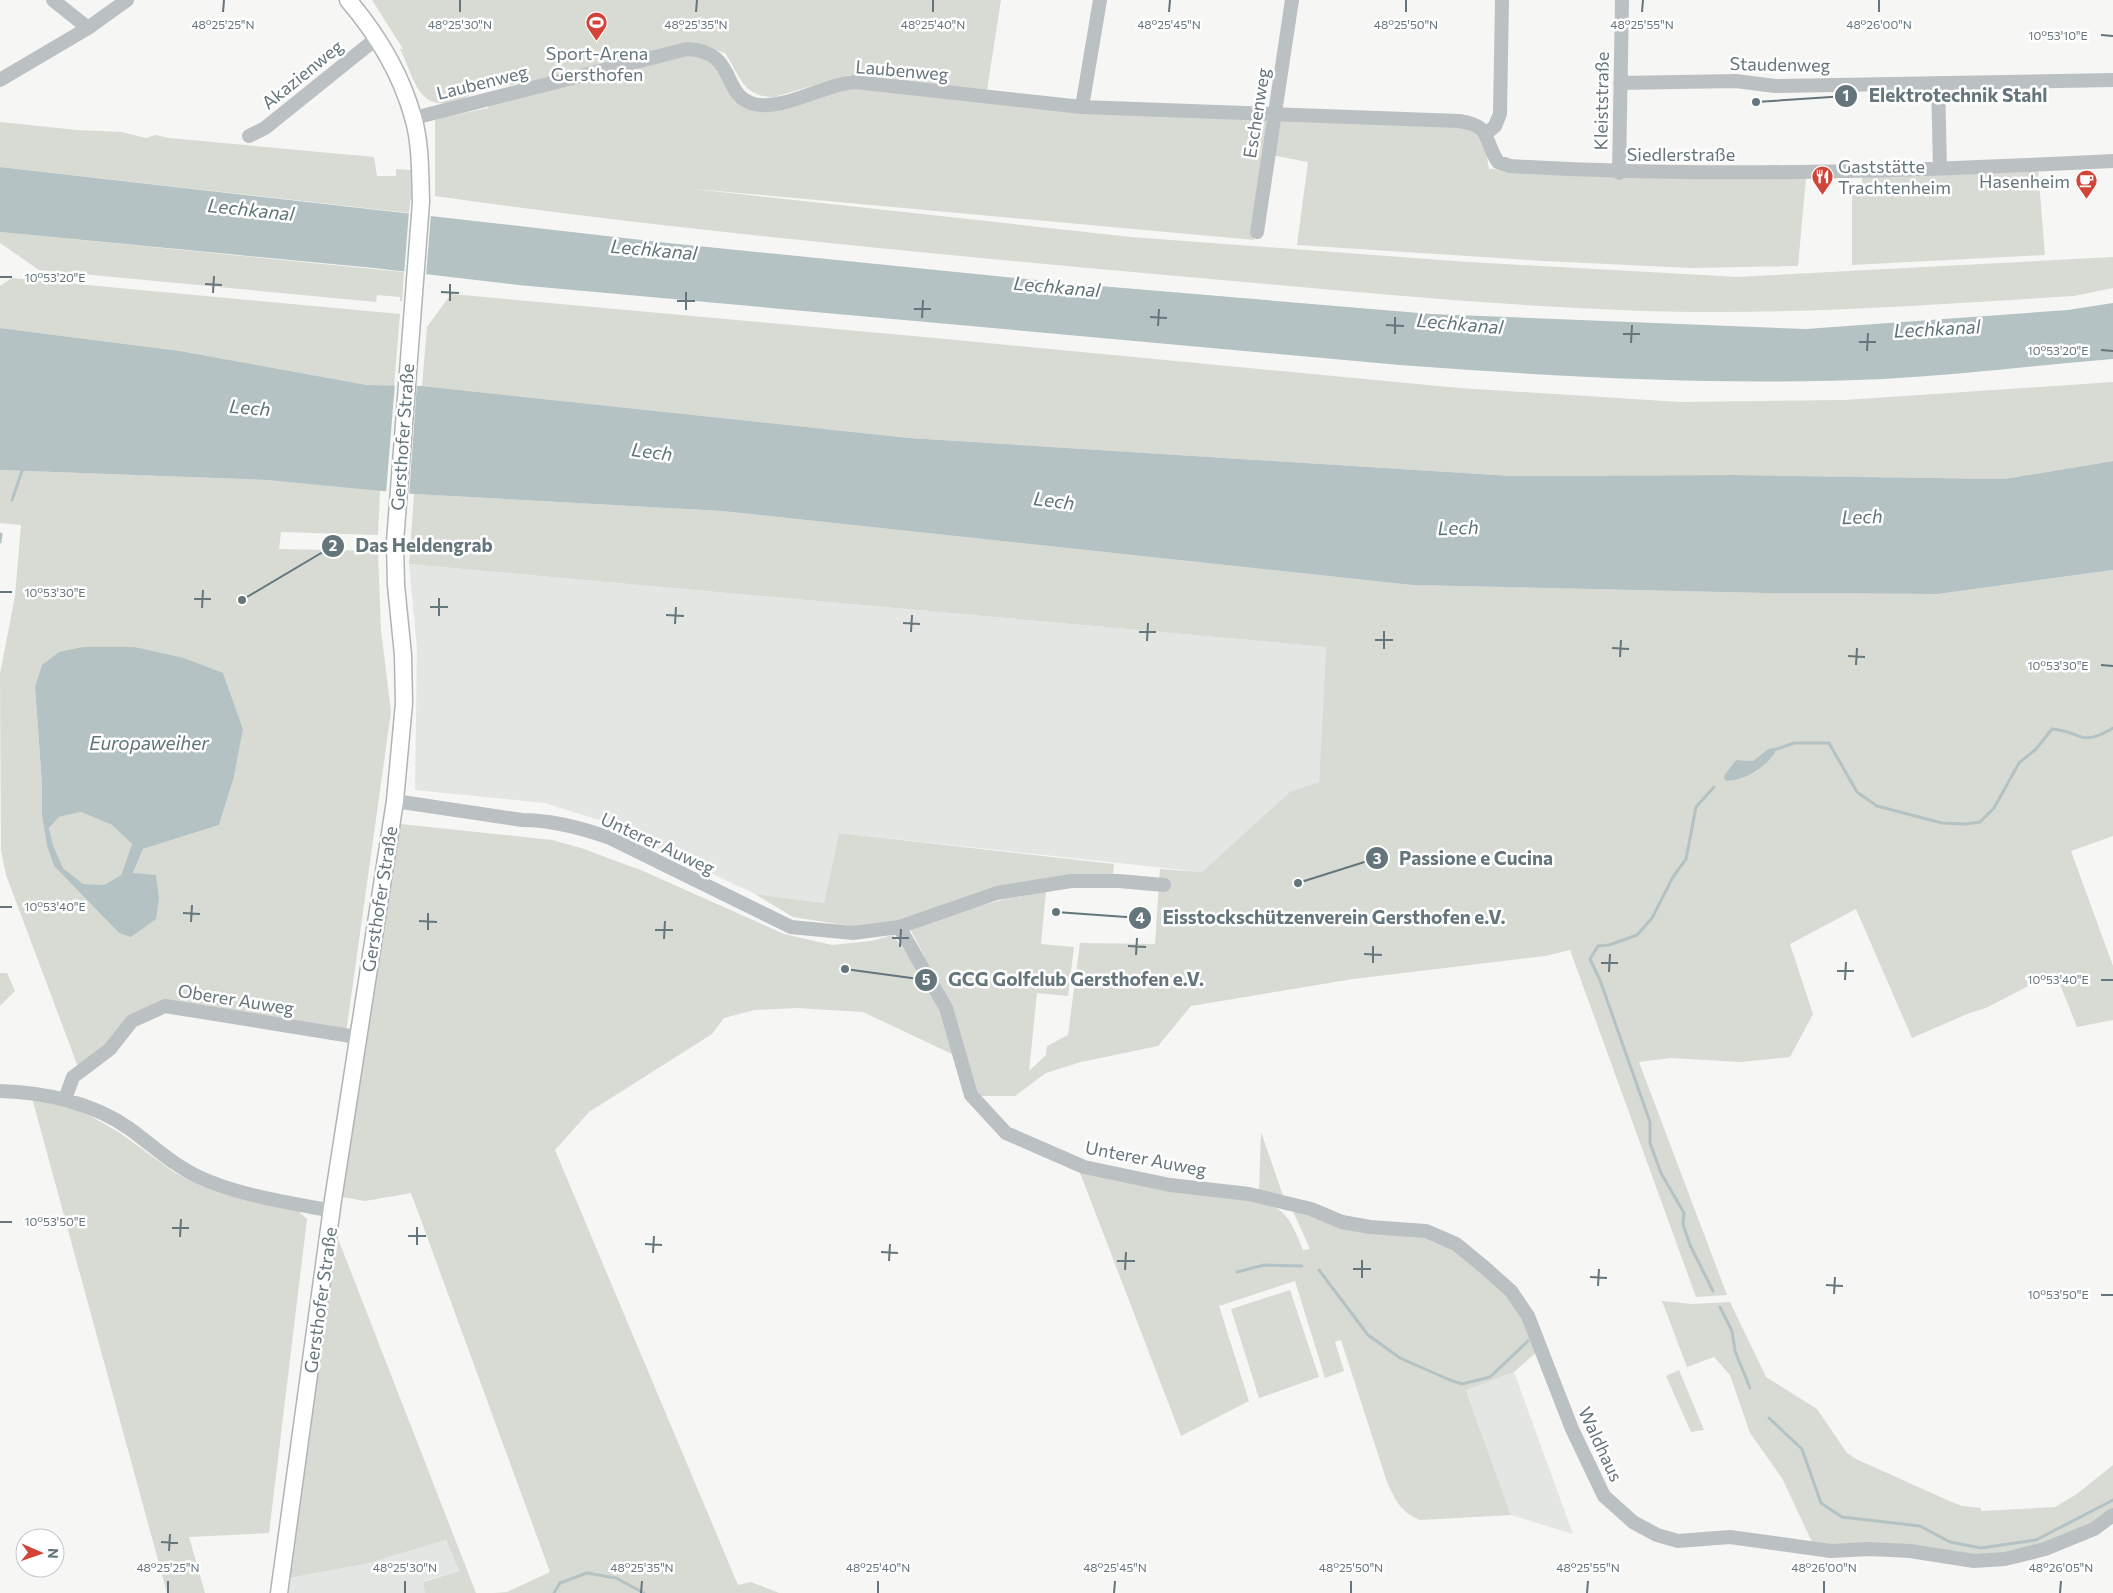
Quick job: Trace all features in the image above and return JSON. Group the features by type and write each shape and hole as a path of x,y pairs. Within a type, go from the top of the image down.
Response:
{"main road":[{"name":"Gersthofer Straße","path":"279,1593 332,1210 395,801 404,703 403,654 395,578 395,526 421,202 420,162 414,118 394,68 377,38 348,0"}],"street":[{"path":"53,0 88,28"},
{"path":"0,80 88,28 127,0"},
{"path":"1082,107 1100,0"},
{"name":"Eschenweg","path":"1257,232 1292,0"},
{"path":"1274,114 1459,121 1471,123 1487,133 1495,126 1500,114 1502,0"},
{"name":"Kleiststraße","path":"1619,173 1622,0"},
{"name":"Akazienweg","path":"249,136 264,128 377,38"},
{"name":"Laubenweg","path":"414,118 687,49 702,50 714,55 723,65 736,91 749,102 757,104 783,102 856,82 1082,107 1274,114"},
{"name":"Staudenweg","path":"1620,82 1736,82 1776,86 2113,80"},
{"path":"1938,82 1940,168"},
{"name":"Siedlerstraße","path":"1487,133 1494,156 1503,165 1619,173 1839,172 2113,161"},
{"name":"Unterer Auweg","path":"395,801 522,820 540,820 588,830 610,838 791,927 853,933 899,927 998,893 1071,881 1119,881 1164,885"},
{"name":"Unterer Auweg","path":"899,927 946,1008 971,1096 1006,1133 1084,1167 1170,1185 1249,1194 1280,1202"},
{"name":"Oberer Auweg","path":"65,1099 73,1077 110,1048 132,1021 165,1006 358,1037"},
{"path":"0,1091 35,1093 65,1099 129,1128 177,1166 200,1178 247,1193 332,1210"},
{"name":"Waldhaus","path":"1280,1202 1311,1209 1352,1224 1396,1230 1426,1231 1456,1244 1484,1267 1511,1291 1528,1316 1572,1429 1604,1496 1633,1522 1657,1534 1678,1541 1730,1537 1831,1551 1869,1549 1910,1551 1974,1561 2005,1559 2052,1547 2094,1529 2113,1515"}],"shaded area":[{"path":"372,0 1001,0 987,90 849,75 774,97 763,96 748,89 725,53 712,49 473,92 458,100 448,103 437,103 429,100 422,94 412,77 400,49 403,49"},
{"path":"688,55 708,59 750,109 846,88 1459,127 1475,132 1480,136 1485,147 1489,169 1635,178 1806,178 1798,266 1691,268 1545,261 1297,245 1308,162 1266,154 1254,240 684,188 1131,237 1468,262 1738,277 2113,257 2113,288 2074,296 1790,311 1677,312 1506,304 1075,267 892,249 617,220 435,196 435,119 488,108 489,105"},
{"path":"0,122 77,130 122,132 146,138 155,135 169,138 374,157 377,176 396,176 396,169 411,170 414,196 410,201 409,213 0,167"},
{"path":"2038,168 2045,255 1852,265 1852,184 1862,184 1862,177"},
{"path":"0,232 404,272 402,301 400,301 400,297 377,295 376,302 39,270 0,243"},
{"path":"12,278 400,314 394,386 367,385 180,351 0,328 0,286"},
{"path":"451,294 1459,388 1680,402 1845,400 2113,382 2113,461 2004,479 1736,475 1512,476 909,438 422,386 427,327"},
{"path":"0,470 267,480 380,490 378,535 281,532 279,549 378,551 381,630 391,712 346,1033 166,1005 78,1067 6,875 1,850 0,674 15,596 21,525 0,523","holes":["184,658 223,674 243,729 234,777 219,825 143,849 133,874 119,933 54,866 47,846 42,815 42,785 35,687"]},
{"path":"414,494 722,511 1412,585 1764,593 1938,594 2113,570 2113,836 2071,851 2113,966 2113,1020 2077,1027 2055,972 1986,1008 1967,1014 1912,1038 1856,909 1790,944 1813,1014 1790,1057 1741,1062 1671,1058 1639,1062 1727,1295 1696,1297 1570,950 1545,956 1353,979 1191,1006 1158,1046 1081,1062 1046,1073 1015,1096 976,1096 950,1005 909,927 998,901 1046,891 1041,944 1074,947 1068,996 1037,993 1029,1071 1046,1055 1047,1046 1068,1035 1080,943 1155,944 1160,869 1202,872 1290,792 1319,782 1326,647 409,564","holes":["1768,749 1772,757 1745,776 1726,781 1725,774 1736,760 1753,761"]},
{"path":"409,564 1326,647 1319,782 1290,793 1202,872 839,833 824,903 755,894 599,820 545,803 415,790 417,648"},
{"path":"81,812 112,825 132,844 121,875 104,885 82,884 63,868 53,845 49,828 59,817"},
{"path":"400,824 552,840 581,848 643,871 784,934 832,945 871,941 893,935 918,970 940,1009 954,1055 863,1012 797,1008 754,1010 724,1018 712,1034 589,1112 555,1150 738,1585 751,1582 779,1593 494,1593 507,1592 550,1572 411,1193 365,1201 342,1197"},
{"path":"839,833 1114,864 1113,874 1071,875 909,919 857,927 793,917 755,894 824,903"},
{"path":"0,973 7,973 15,991 0,1006"},
{"path":"32,1098 82,1111 120,1133 175,1173 195,1182 245,1200 297,1210 307,1219 269,1533 189,1537 205,1593 167,1593"},
{"path":"1261,1132 1285,1201 1259,1191"},
{"path":"1079,1170 1249,1197 1261,1201 1284,1214 1294,1228 1303,1250 1310,1249 1292,1209 1427,1235 1455,1247 1511,1296 1539,1350 1514,1372 1466,1390 1511,1515 1420,1520 1407,1513 1398,1504 1386,1479 1341,1340 1335,1342 1344,1371 1325,1378 1295,1281 1219,1306 1249,1401 1181,1436"},
{"path":"335,1231 476,1593 425,1593 423,1582 459,1571 446,1540 365,1564 289,1578"},
{"path":"1290,1290 1319,1377 1259,1398 1231,1309"},
{"path":"1662,1301 1692,1304 1730,1302 1766,1377 1817,1409 1847,1453 1856,1459 1947,1500 1962,1506 1981,1508 1981,1511 2055,1507 2077,1494 2113,1465 2113,1511 2092,1526 2004,1556 1813,1544 1782,1478 1750,1433 1730,1375 1714,1357 1687,1367"},
{"path":"1679,1370 1704,1430 1691,1432 1666,1376"},
{"path":"1514,1372 1573,1534 1511,1515 1466,1389"},
{"path":"446,1540 459,1571 423,1581 425,1593 286,1593 289,1578 365,1564"}],"water":[{"name":"Lechkanal","path":"0,167 668,243 1076,284 1431,314 1806,329 2068,310 2113,303 2113,359 1883,379 1702,381 1581,377 1400,365 518,285 374,268 0,232"},
{"name":"Lech","path":"0,328 180,351 367,385 422,386 909,438 1512,476 1736,475 2004,479 2113,461 2113,570 1938,594 1764,593 1412,585 722,511 414,494 267,480 0,470"},
{"name":"Europaweiher","path":"83,647 134,647 184,658 223,673 243,729 234,777 219,825 143,849 133,873 156,875 159,898 156,919 131,937 119,933 54,866 47,846 42,815 42,785 35,687 42,665 59,652","holes":["81,812 112,825 132,844 121,875 104,885 83,884 63,868 53,845 49,828 59,817"]},
{"path":"1774,748 1775,753 1771,758 1754,772 1733,780 1726,781 1724,778 1736,760 1753,761 1768,749"}],"pier":[{"path":"409,211 431,213 426,277 404,275"},
{"path":"395,383 417,383 409,496 386,493"}],"waterway":[{"path":"12,500 22,471"},
{"path":"0,542 1,534"},
{"path":"1771,751 1794,743 1829,743 1857,792 1877,806 1942,823 1965,824 1980,822 1994,808 2019,763 2036,749 2052,729 2087,738 2102,734 2113,728"},
{"path":"1713,1291 1690,1245 1683,1224 1684,1213 1661,1173 1650,1143 1650,1122 1600,980 1590,959 1598,946 1609,945 1637,935 1652,918 1673,877 1686,859 1696,807 1714,787"},
{"path":"1237,1272 1264,1265 1302,1266"},
{"path":"1319,1270 1368,1335 1400,1358 1450,1380 1462,1384 1490,1377 1528,1341"},
{"path":"1720,1307 1732,1331 1735,1351 1750,1388"},
{"path":"1769,1418 1802,1449 1821,1503 1842,1517 1920,1526 1950,1542 1981,1548 2036,1540 2113,1500"},
{"path":"554,1593 560,1583 587,1573 616,1578 644,1593"}],"place":[{"name":"Sport-Arena Gersthofen","path":"597,42"},
{"name":"Elektrotechnik Stahl","path":"1756,102"},
{"name":"Gaststätte Trachtenheim","path":"1822,195"},
{"name":"Hasenheim","path":"2086,200"},
{"name":"Das Heldengrab","path":"242,600"},
{"name":"Passione e Cucina","path":"1298,883"},
{"name":"Eisstockschützenverein Gersthofen e.V.","path":"1056,912"},
{"name":"GCG Golfclub Gersthofen e.V.","path":"845,969"}]}
